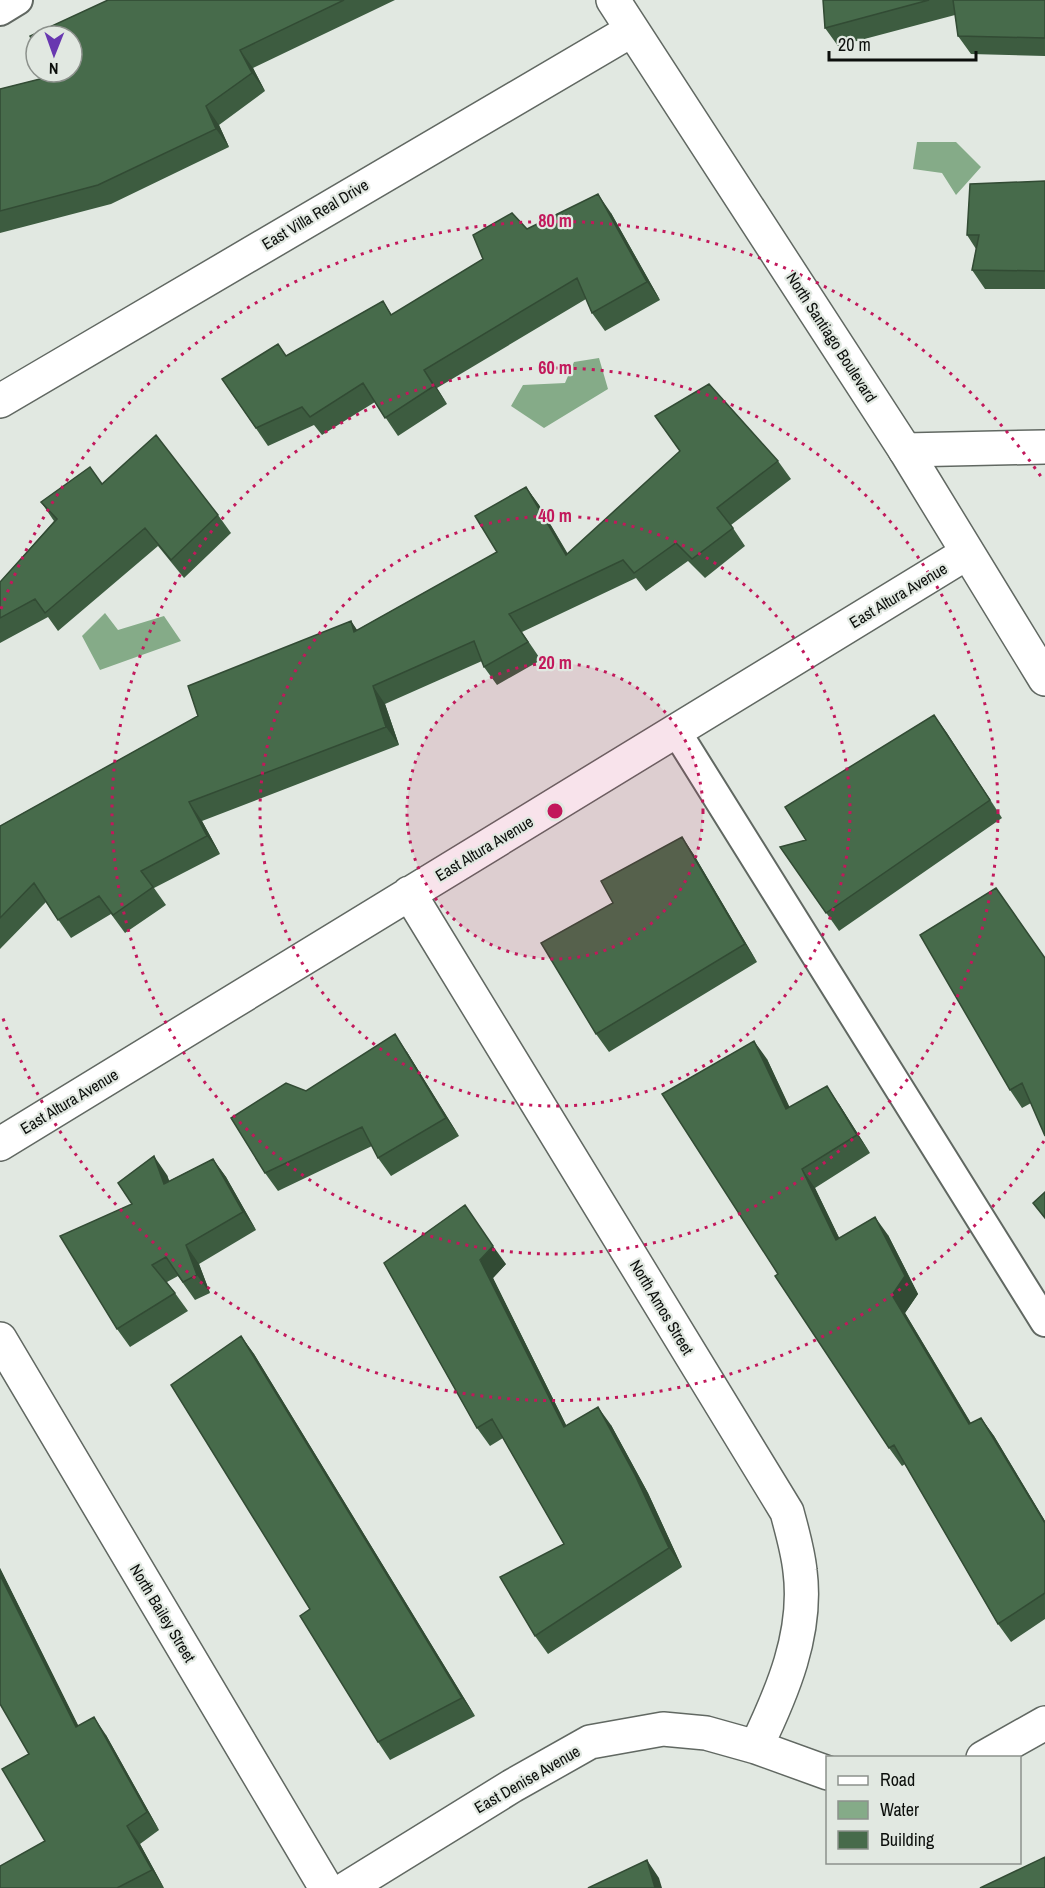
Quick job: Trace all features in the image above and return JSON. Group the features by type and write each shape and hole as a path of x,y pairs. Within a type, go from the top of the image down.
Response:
{"street":[{"name":"North Santiago Boulevard","path":"613,0 905,450 1045,679"},
{"name":"East Villa Real Drive","path":"0,401 632,30"},
{"path":"905,450 1045,447"},
{"name":"East Altura Avenue","path":"0,1144 967,553"},
{"name":"North Amos Street","path":"410,893 787,1512 801,1571 800,1620 791,1666 756,1747"},
{"name":"North Bailey Street","path":"0,1339 326,1888"},
{"path":"987,1756 1045,1723"},
{"name":"East Denise Avenue","path":"348,1888 512,1786 590,1742 663,1729 706,1733 756,1747 826,1772"}],"lane":[{"path":"0,11 18,0"},
{"path":"676,731 1045,1322"}],"water":[{"path":"917,142 956,142 981,167 956,195 942,173 913,169"},
{"path":"599,358 608,389 544,428 511,406 523,385 565,383 574,362"},
{"path":"105,613 118,630 164,616 181,641 100,670 82,636"}],"building":[{"path":"108,0 344,0 240,50 252,73 206,106 216,129 98,185 0,211 0,89 24,83 84,84 84,24 56,24"},
{"path":"823,0 929,0 825,28"},
{"path":"953,0 1045,0 1045,38 958,36"},
{"path":"1045,181 1045,271 972,270 979,235 967,235 970,184"},
{"path":"598,194 647,282 592,313 577,278 424,370 434,386 385,418 363,383 310,417 302,407 256,428 222,379 278,344 286,356 383,301 391,315 483,259 473,235 512,213 527,229"},
{"path":"709,384 778,461 717,508 733,528 692,559 676,543 634,573 623,560 509,614 528,642 484,667 474,641 373,686 386,727 189,802 207,836 141,871 153,887 113,915 99,896 58,920 34,883 0,918 0,826 198,716 188,686 351,621 354,632 497,552 475,516 526,487 566,555 680,451 655,416"},
{"path":"156,435 218,515 171,560 145,528 45,613 35,599 0,618 0,582 57,519 41,502 90,467 102,484"},
{"path":"934,715 990,800 826,913 780,847 806,840 785,807"},
{"path":"682,837 745,944 596,1034 541,943 613,903 601,881"},
{"path":"996,888 1045,958 1045,1136 1022,1083 1010,1090 920,935"},
{"path":"395,1034 446,1118 378,1158 362,1127 265,1173 231,1118 286,1083 306,1091"},
{"path":"754,1041 786,1109 827,1086 857,1135 802,1169 836,1240 875,1217 905,1276 892,1295 969,1424 981,1418 1045,1523 1045,1593 998,1624 894,1445 889,1448 775,1276 778,1274 662,1094"},
{"path":"154,1156 164,1184 213,1159 243,1212 186,1245 197,1275 183,1282 166,1257 152,1265 175,1293 117,1329 60,1236 132,1204 118,1183"},
{"path":"1045,1192 1045,1218 1033,1203"},
{"path":"465,1205 493,1246 480,1260 564,1427 598,1407 635,1475 669,1548 535,1636 500,1577 564,1544 492,1419 477,1428 384,1263"},
{"path":"241,1336 462,1698 378,1742 300,1616 310,1609 171,1385"},
{"path":"0,1575 76,1727 94,1717 147,1812 127,1826 152,1870 117,1888 0,1888 0,1866 45,1841 2,1769 29,1754 0,1704"},
{"path":"1045,1857 1045,1888 980,1888"},
{"path":"647,1860 655,1888 588,1888"}]}
